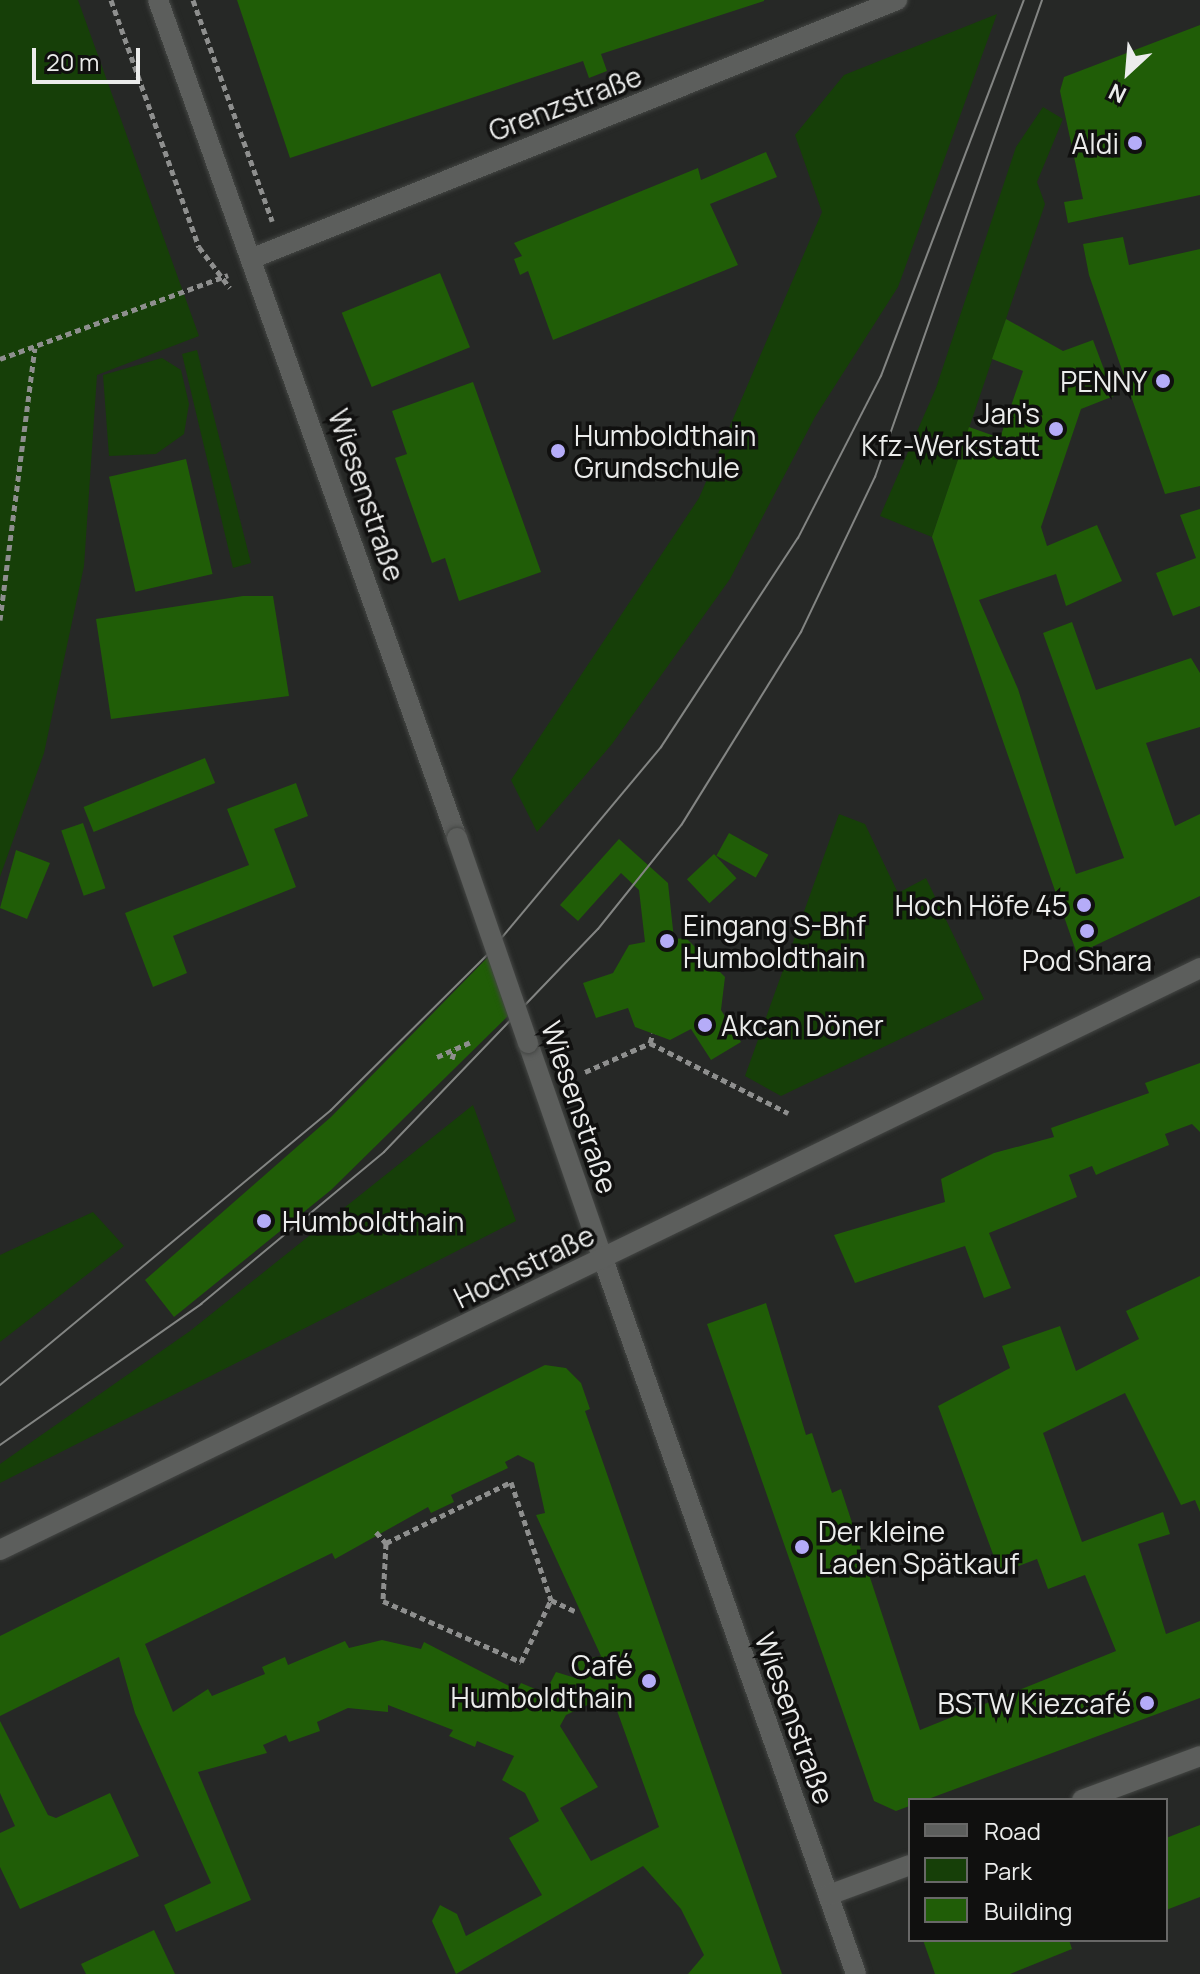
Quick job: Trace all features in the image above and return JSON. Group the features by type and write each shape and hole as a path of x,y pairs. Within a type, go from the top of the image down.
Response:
{"street":[{"name":"Wiesenstraße","path":"158,0 276,318 603,1259 856,1974"},
{"name":"Grenzstraße","path":"253,258 897,0"},
{"name":"Hochstraße","path":"0,1550 1200,968"},
{"path":"1087,1798 1200,1756"},
{"path":"829,1895 908,1866"}],"path":[{"path":"111,0 199,247 217,279 276,318"},
{"path":"193,0 273,224"},
{"path":"0,359 195,287"},
{"path":"0,620 35,348"},
{"path":"585,1072 650,1043 653,1033"},
{"path":"437,1057 470,1042"},
{"path":"650,1043 788,1113"},
{"path":"452,1059 455,1049"},
{"path":"376,1532 386,1543 383,1601 521,1662 551,1600 511,1482 386,1543"},
{"path":"551,1600 575,1611"}],"green space":[{"path":"0,0 78,0 199,336 97,375 84,566 44,753 0,877"},
{"path":"997,14 898,287 815,417 730,579 612,744 537,832 511,780 699,498 822,212 795,135 844,75"},
{"path":"1043,107 1063,119 1037,182 1045,204 932,537 880,516 936,388 1016,147"},
{"path":"197,350 251,563 233,568 182,354"},
{"path":"162,358 181,370 189,404 184,434 156,454 109,456 103,375"},
{"path":"839,814 865,824 898,893 926,878 984,999 781,1096 745,1076"},
{"path":"473,1105 516,1221 0,1483 0,1464 190,1331"},
{"path":"93,1212 124,1246 0,1342 0,1255"}],"building":[{"path":"237,0 764,1 601,54 607,71 589,78 583,61 290,158"},
{"name":"Aldi","path":"1200,25 1200,195 1068,223 1064,202 1083,199 1060,91 1064,77"},
{"path":"766,152 777,177 710,204 738,265 553,340 528,271 520,275 514,259 522,256 514,243 698,168 701,180"},
{"name":"PENNY","path":"1123,237 1129,265 1200,249 1200,486 1165,494 1089,275 1083,244"},
{"path":"440,273 470,347 372,387 342,313"},
{"path":"1006,319 1063,351 1093,340 1114,396 1081,409 1041,527 1047,546 1097,525 1122,581 1066,606 1056,574 979,600 1018,689 1076,874 1124,858 1043,633 1072,622 1096,690 1191,658 1200,673 1200,727 1146,743 1175,826 1200,814 1200,896 1077,954 932,537 969,427 1000,438 1023,371 992,359"},
{"path":"473,382 541,572 459,601 445,558 432,563 395,458 407,454 392,411"},
{"path":"186,459 213,574 136,592 109,477"},
{"path":"1200,509 1200,606 1173,616 1156,573 1196,558 1180,515"},
{"path":"243,596 273,596 289,696 111,719 96,619"},
{"path":"205,758 215,783 94,832 84,807"},
{"path":"296,783 308,816 274,829 296,887 173,936 187,973 153,987 125,913 249,865 227,809"},
{"path":"83,823 105,888 84,896 61,830"},
{"path":"729,833 768,855 756,878 716,856"},
{"name":"Eingang S-Bhf Humboldthain","path":"619,839 668,883 674,939 686,938 725,977 721,1010 741,1042 711,1060 691,1029 670,1040 635,1027 628,1008 596,1018 583,983 613,973 629,945 645,942 639,890 621,873 578,921 560,905"},
{"path":"16,850 50,863 27,919 0,908"},
{"path":"714,854 737,878 709,903 687,879"},
{"path":"490,955 511,1013 331,1190 174,1317 145,1280 331,1117"},
{"path":"1200,1063 1200,1132 1192,1124 1165,1134 1169,1145 1096,1175 1092,1166 1069,1175 1077,1197 989,1233 1011,1288 984,1298 965,1246 855,1283 834,1235 945,1202 941,1179 994,1153 1054,1137 1051,1128 1149,1093 1145,1083"},
{"path":"1200,1276 1200,1512 1195,1500 1181,1505 1125,1393 1043,1433 1082,1542 1163,1512 1170,1534 1138,1544 1166,1634 1200,1621 1200,1698 931,1798 908,1798 908,1807 896,1811 874,1801 707,1324 766,1303 806,1435 812,1433 832,1493 841,1489 920,1730 1116,1651 1085,1575 1048,1589 1037,1559 1000,1573 938,1406 1010,1368 1002,1346 1060,1326 1076,1371 1139,1339 1126,1311"},
{"path":"545,1365 566,1368 581,1383 590,1409 585,1411 782,1974 688,1974 704,1955 681,1909 643,1866 456,1974 432,1921 440,1905 457,1914 466,1936 542,1895 509,1838 539,1821 525,1793 502,1780 514,1756 477,1741 475,1747 449,1736 453,1730 388,1705 388,1712 348,1708 317,1722 320,1731 289,1742 286,1735 263,1745 267,1753 198,1772 251,1900 176,1932 164,1905 211,1883 135,1713 119,1657 0,1716 0,1636","holes":["518,1455 534,1463 545,1513 536,1515 601,1656 577,1661 582,1680 556,1672 545,1693 521,1683 517,1690 424,1642 421,1649 382,1640 349,1648 345,1641 288,1665 285,1657 262,1667 265,1674 212,1696 208,1689 173,1712 145,1644 332,1553 335,1559 428,1507 431,1513 454,1502 451,1495 508,1468 505,1462","611,1694 659,1827 591,1861 560,1808 598,1787 560,1726 566,1715"]},
{"path":"0,1721 48,1815 56,1818 110,1793 139,1856 20,1909 0,1867 0,1833 15,1826 0,1793"},
{"path":"1200,1825 1200,1897 1168,1909 1168,1837"},
{"path":"154,1930 175,1974 86,1974 81,1964"},
{"path":"924,1942 1070,1942 1072,1949 1010,1974 935,1974"}],"tram line":[{"path":"0,1385 331,1110 488,954 661,747 798,538 881,376 1024,0"},
{"path":"0,1445 201,1304 384,1152 598,929 682,824 801,632 875,477 1042,0"}],"place":[{"name":"Aldi","path":"1135,143"},
{"name":"PENNY","path":"1163,381"},
{"name":"Jan's Kfz-Werkstatt","path":"1056,429"},
{"name":"Humboldthain Grundschule","path":"558,451"},
{"name":"Hoch Höfe 45","path":"1084,905"},
{"name":"Pod Shara","path":"1087,931"},
{"name":"Eingang S-Bhf Humboldthain","path":"667,941"},
{"name":"Akcan Döner","path":"705,1025"},
{"name":"Humboldthain","path":"264,1221"},
{"name":"Der kleine Laden Spätkauf","path":"802,1547"},
{"name":"Café Humboldthain","path":"649,1681"},
{"name":"BSTW Kiezcafé","path":"1147,1703"}]}
